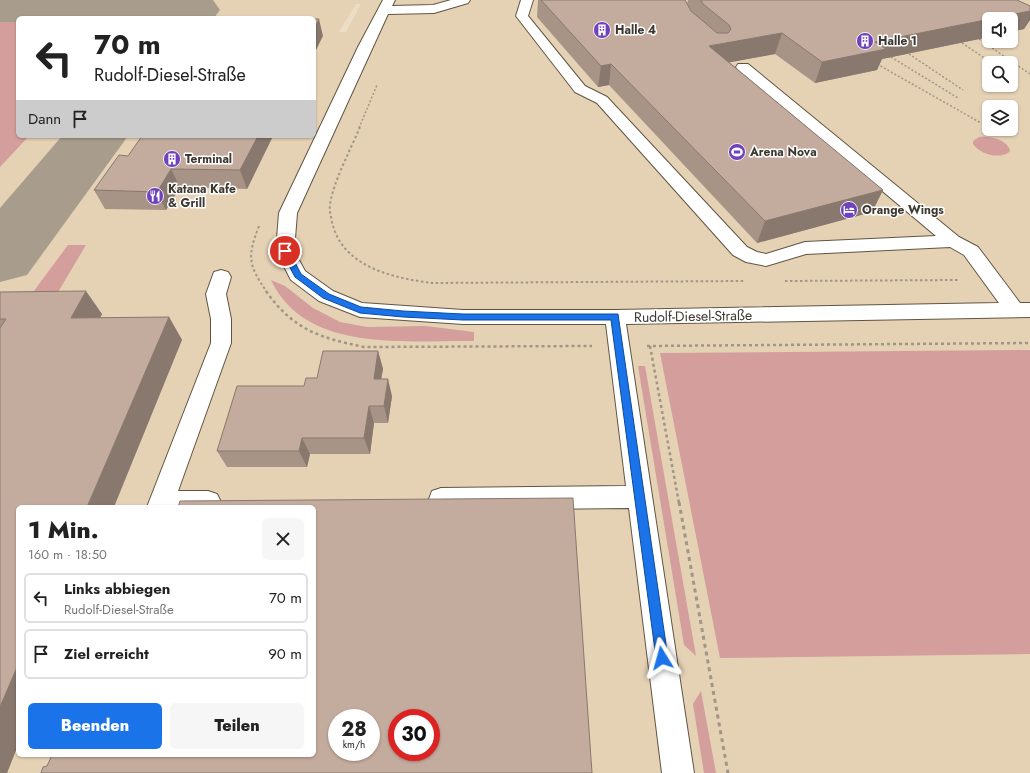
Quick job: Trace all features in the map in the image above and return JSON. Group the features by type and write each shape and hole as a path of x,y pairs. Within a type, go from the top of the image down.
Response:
{"street":[{"path":"387,5 434,9 464,0"},
{"path":"527,0 522,16 580,88 602,100 740,251 753,258 766,260 805,248 953,241"},
{"name":"Rudolf-Diesel-Straße","path":"387,5 288,212 285,251 298,275 326,296 360,310 463,317 615,317 1022,310"},
{"path":"743,67 953,241 971,251 992,279 1022,310"},
{"path":"221,277 216,294 221,319 220,343 161,505 233,502"},
{"path":"615,317 678,773"},
{"path":"416,500 639,497"}],"path":[{"path":"979,39 1030,74"},
{"path":"962,43 982,56"},
{"path":"909,54 963,90"},
{"path":"891,57 958,98"},
{"path":"873,61 981,123"},
{"path":"379,80 332,195 329,212 333,230 341,247 379,273 403,280 432,283 748,281"},
{"path":"779,281 992,279"},
{"path":"650,346 728,773"}],"shaded area":[{"path":"0,0 1030,0 1030,773 0,773","holes":["356,4 361,4 346,32 339,32"]},
{"path":"0,0 158,0 131,3"},
{"path":"0,13 127,16 16,16 16,138 27,138 0,167"},
{"path":"979,137 988,137 1002,141 1010,151 999,156 984,153 973,144 973,141"},
{"path":"68,245 86,245 45,314 16,315"},
{"path":"271,280 285,286 313,308 340,322 367,327 426,326 474,332 474,341 390,341 360,338 333,332 308,321 287,304"},
{"path":"1030,350 1030,654 720,658 660,353"},
{"path":"638,366 645,366 696,656 684,645"},
{"path":"701,691 716,773 704,773 693,704"}],"building":[{"name":"Arena Nova","path":"541,0 685,0 691,11 717,33 728,33 731,29 729,25 703,4 701,0 1017,0 1030,6 1030,11 1018,13 1018,12 982,12 982,21 875,42 886,49 822,62 782,33 709,46 883,190 765,221 611,64 601,66"},
{"path":"141,138 257,138 240,170 171,169 157,192 94,190 119,155 128,156"},
{"path":"86,291 71,318 169,317 88,505 16,505 16,670 0,707 0,328 6,319 0,319 0,292"},
{"path":"323,351 378,351 374,379 388,379 384,406 369,406 364,438 302,438 299,451 217,451 237,386 304,386 306,378 317,378"},
{"path":"573,498 592,773 41,773 43,767 47,766 51,757 316,757 316,505 179,505 180,501"}],"taxiway":[{"path":"0,7 195,10"},
{"path":"0,257 94,138"}],"place":[{"name":"Halle 4","path":"602,30"},
{"name":"Halle 1","path":"865,41"},
{"name":"Arena Nova","path":"737,152"},
{"name":"Terminal","path":"172,159"},
{"name":"Katana Kafe & Grill","path":"155,196"},
{"name":"Orange Wings","path":"849,210"}],"route":[{"path":"285,251 298,275 326,296 360,310 463,317 615,317 626,406 662,658"}]}
